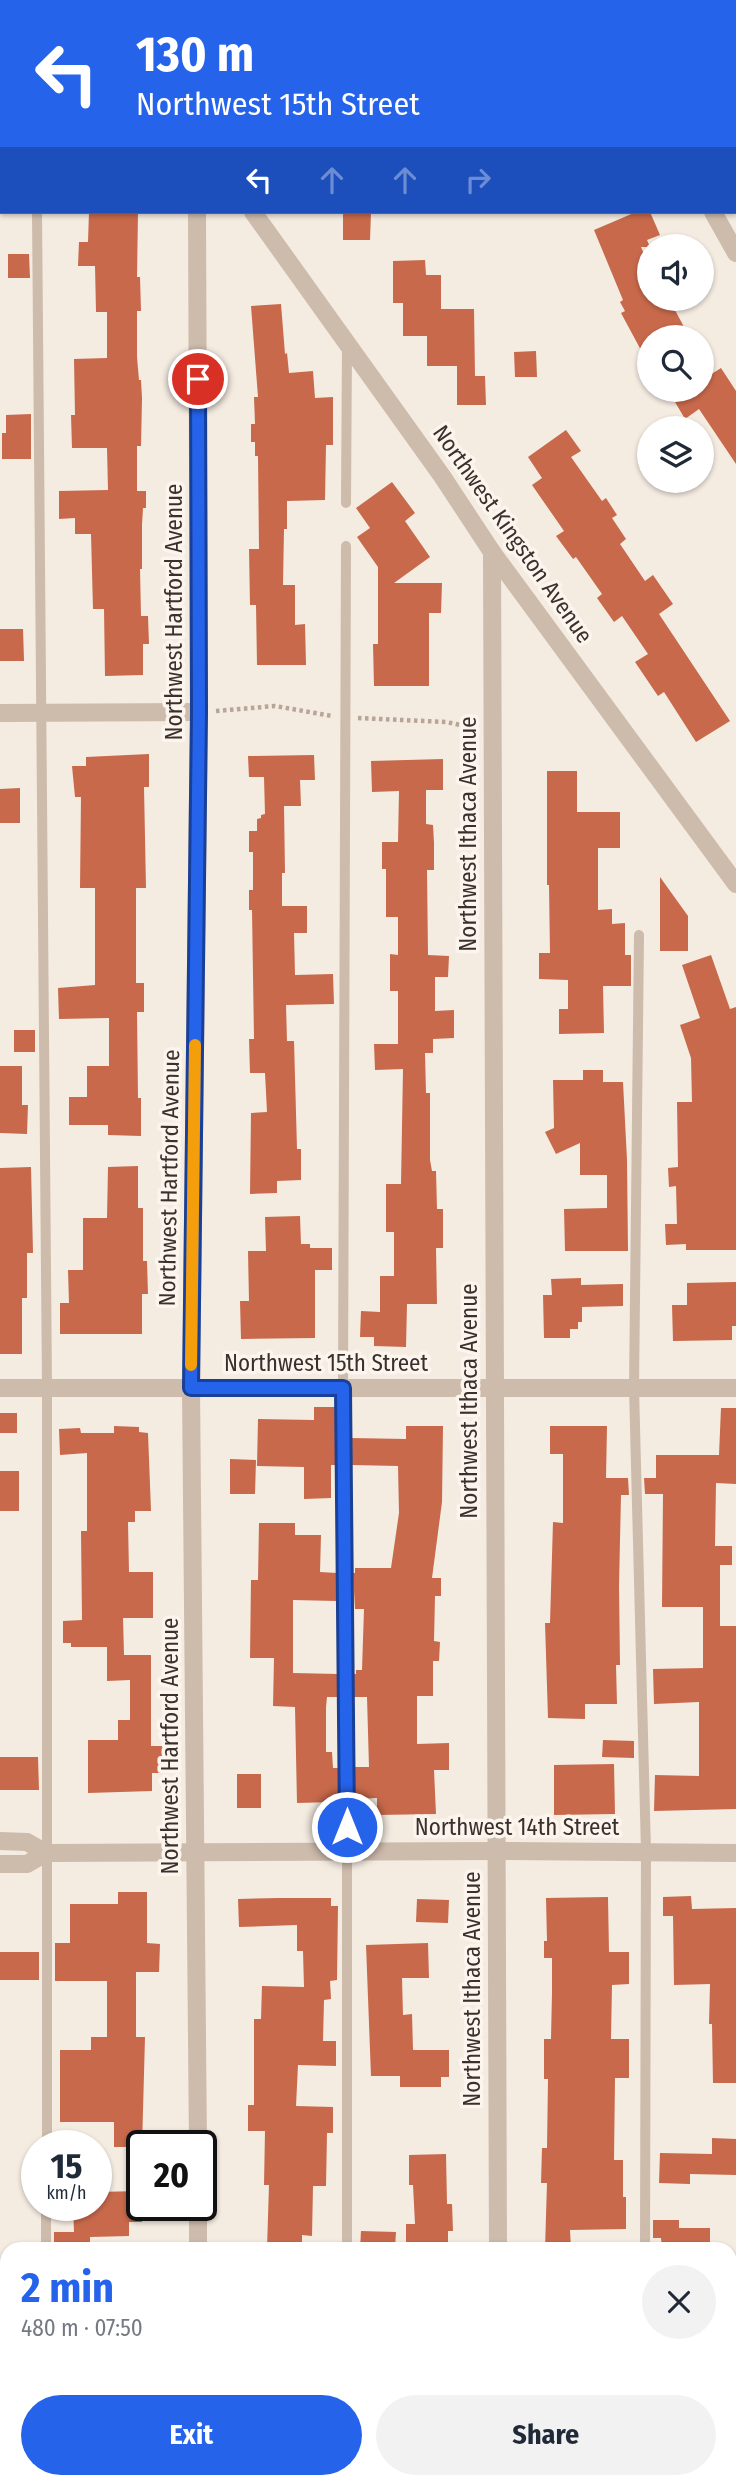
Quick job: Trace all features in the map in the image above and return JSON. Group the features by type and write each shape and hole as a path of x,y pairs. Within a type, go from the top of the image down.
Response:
{"street":[{"name":"Northwest Hartford Avenue","path":"197,214 199,712 191,1388 198,2130"},
{"name":"Northwest Kingston Avenue","path":"254,214 442,476 492,552 736,884"},
{"path":"714,214 736,253"},
{"name":"Northwest Ithaca Avenue","path":"492,552 498,2242"},
{"path":"0,713 199,712"},
{"name":"Northwest 15th Street","path":"0,1388 736,1388"},
{"name":"Northwest 14th Street","path":"0,1841 27,1842 46,1853"},
{"name":"Northwest 14th Street","path":"0,1864 27,1864 46,1853 736,1853"},
{"path":"198,2221 198,2242"}],"lane":[{"path":"37,214 47,1388 47,2130"},
{"path":"346,503 347,343"},
{"path":"346,546 343,1388 347,1852 346,2242"},
{"path":"639,935 634,1388 646,1852 645,2242"},
{"path":"46,2221 46,2242"}],"building":[{"path":"89,214 138,214 137,277 140,277 141,311 137,311 137,357 142,398 141,446 137,446 137,491 146,491 140,569 141,616 148,616 149,644 143,644 143,675 105,676 104,609 93,609 91,534 75,534 75,518 59,519 59,491 108,490 107,448 72,448 71,415 75,415 74,359 107,358 107,312 96,312 95,266 78,266 79,242 88,242"},
{"path":"343,214 371,214 370,240 343,240"},
{"path":"631,214 651,214 660,234 637,234 637,311 675,311 683,325 637,325 637,343 621,313 625,311 620,302 623,300 594,230"},
{"path":"8,254 29,254 30,278 8,278"},
{"path":"425,260 426,275 441,275 441,309 474,309 475,376 485,376 486,405 457,405 457,366 427,366 427,336 403,336 403,303 393,303 393,261"},
{"path":"281,304 289,373 313,371 315,398 333,397 333,445 326,445 325,500 287,501 287,529 284,529 283,585 295,585 295,625 305,624 306,665 257,665 256,605 250,605 249,549 259,549 258,456 255,456 255,442 251,442 251,424 255,424 254,397 258,397 251,306"},
{"path":"536,351 537,377 515,377 514,352"},
{"path":"721,368 736,391 736,464 714,431 714,416 704,416 699,409 689,416 683,416 675,402 714,402 714,372"},
{"path":"31,414 31,459 2,459 2,433 6,433 6,415"},
{"path":"566,430 581,451 571,457 602,501 606,498 617,515 612,518 626,539 620,544 645,581 653,575 673,604 659,614 730,721 696,742 664,692 658,696 635,662 648,654 622,616 614,622 597,598 602,594 576,557 573,559 556,536 564,531 532,485 542,478 528,457"},
{"path":"392,482 415,513 405,521 430,557 394,583 442,583 441,613 429,613 429,686 374,686 373,644 378,644 378,567 357,537 370,528 356,508"},
{"path":"0,629 23,629 24,661 0,661"},
{"path":"149,754 149,787 144,787 146,888 136,888 136,983 144,983 144,1012 137,1012 141,1136 108,1135 108,1125 69,1125 69,1097 87,1097 87,1066 109,1066 109,1018 59,1019 58,988 95,985 95,888 80,888 81,797 75,797 72,766 86,766 86,757"},
{"path":"314,755 315,780 300,780 301,806 284,806 285,873 282,873 282,906 307,906 307,933 294,933 295,975 333,974 334,1004 286,1005 287,1041 294,1041 297,1149 301,1149 301,1180 277,1181 277,1193 250,1194 251,1113 267,1112 265,1073 250,1073 249,1039 254,1039 252,910 249,910 249,890 253,890 253,852 249,852 249,831 257,831 257,819 265,814 264,777 249,777 248,756"},
{"path":"443,759 443,790 426,790 426,824 433,825 434,843 434,870 427,870 428,955 449,956 448,977 435,977 435,1011 454,1010 454,1038 433,1039 433,1053 425,1053 426,1093 430,1093 430,1160 432,1171 436,1171 437,1209 443,1209 443,1248 436,1248 437,1304 407,1304 406,1347 374,1346 374,1337 360,1337 361,1311 380,1312 380,1276 394,1276 394,1232 386,1232 386,1184 401,1184 403,1069 375,1070 374,1044 398,1044 398,991 390,991 390,954 398,955 398,917 386,917 386,869 382,869 382,842 398,842 399,791 372,792 371,761"},
{"path":"547,771 577,771 577,812 620,812 620,848 598,848 598,910 612,909 612,924 625,923 625,955 631,955 631,986 603,986 604,1033 559,1034 559,1009 568,1009 568,980 539,979 539,953 550,953"},
{"path":"20,788 20,823 0,823 0,789"},
{"path":"660,877 688,916 688,951 660,951"},
{"path":"711,955 730,1009 736,1007 736,1250 686,1250 686,1244 666,1245 665,1224 677,1224 676,1186 669,1187 668,1168 678,1167 677,1102 692,1102 691,1058 680,1025 700,1018 682,965"},
{"path":"14,1030 35,1030 35,1052 14,1052"},
{"path":"0,1066 22,1066 22,1105 28,1105 27,1134 0,1133"},
{"path":"583,1070 603,1070 603,1082 623,1082 628,1251 565,1251 564,1209 607,1208 607,1175 580,1175 580,1143 556,1154 545,1132 554,1128 553,1080 583,1080"},
{"path":"138,1166 138,1208 143,1208 143,1261 147,1261 148,1294 142,1294 142,1334 60,1334 60,1303 69,1303 68,1270 83,1270 83,1218 107,1218 108,1167"},
{"path":"31,1167 33,1253 27,1253 27,1298 22,1298 22,1354 0,1354 0,1168"},
{"path":"300,1216 301,1244 310,1244 310,1248 332,1248 332,1270 315,1270 315,1338 241,1339 240,1301 249,1301 248,1251 266,1251 265,1217"},
{"path":"581,1278 581,1285 623,1284 623,1306 582,1307 582,1322 578,1322 578,1329 570,1329 570,1338 544,1338 543,1295 552,1295 551,1279"},
{"path":"736,1282 736,1326 732,1326 732,1340 673,1341 672,1305 687,1305 687,1283"},
{"path":"314,1407 335,1407 336,1465 331,1465 331,1498 304,1499 304,1467 257,1466 258,1419 314,1420"},
{"path":"721,1408 736,1408 736,1484 716,1483 715,1546 732,1546 732,1565 720,1565 720,1626 736,1626 736,1809 654,1811 655,1775 699,1776 699,1702 654,1704 653,1669 703,1668 703,1607 662,1607 663,1494 645,1494 644,1478 656,1478 656,1455 719,1455"},
{"path":"0,1413 17,1413 17,1433 0,1433"},
{"path":"114,1426 139,1427 139,1432 148,1433 151,1511 135,1511 135,1522 128,1522 129,1572 153,1572 153,1618 123,1618 124,1655 151,1655 151,1746 171,1746 171,1773 152,1773 152,1791 88,1793 88,1740 118,1740 118,1720 130,1720 130,1680 107,1681 107,1647 71,1647 71,1643 63,1643 63,1621 82,1620 81,1531 87,1531 87,1453 60,1455 59,1429 80,1428 81,1433 114,1433"},
{"path":"406,1426 443,1426 442,1502 432,1578 441,1578 441,1596 435,1596 434,1641 440,1642 439,1661 433,1661 433,1696 417,1696 417,1744 449,1743 449,1770 434,1770 436,1814 377,1815 377,1798 355,1799 354,1767 369,1767 367,1697 354,1697 353,1674 356,1674 356,1670 362,1670 364,1609 355,1609 353,1573 355,1568 391,1568 399,1513 398,1466 352,1465 351,1438 406,1439"},
{"path":"550,1426 607,1426 606,1478 628,1478 629,1495 621,1495 620,1665 616,1665 617,1704 585,1704 585,1719 548,1718 545,1623 550,1623 553,1522 563,1523 563,1454 550,1454"},
{"path":"230,1459 256,1460 255,1494 230,1494"},
{"path":"0,1471 19,1471 19,1511 0,1511"},
{"path":"259,1523 295,1523 295,1535 321,1535 320,1572 337,1573 337,1601 293,1600 293,1673 338,1674 338,1697 327,1697 326,1707 326,1752 332,1752 333,1768 339,1768 339,1799 333,1799 334,1802 297,1803 295,1707 273,1706 274,1658 250,1658 251,1580 258,1580"},
{"path":"603,1740 634,1741 634,1758 602,1757"},
{"path":"0,1757 38,1757 39,1790 0,1790"},
{"path":"614,1764 615,1814 554,1815 554,1765"},
{"path":"237,1774 261,1774 261,1808 237,1808"},
{"path":"118,1892 147,1892 147,1943 160,1944 159,1972 136,1972 136,2037 145,2037 142,2130 126,2130 126,2147 114,2147 114,2122 60,2122 60,2050 91,2050 91,2037 107,2037 107,1981 55,1981 55,1943 70,1943 70,1904 118,1904"},
{"path":"691,1896 692,1909 736,1908 736,2083 713,2083 712,2024 709,2024 710,1984 674,1985 673,1916 663,1916 663,1897"},
{"path":"608,1897 609,1952 629,1952 629,1984 612,1985 611,2039 629,2039 629,2078 615,2078 614,2160 623,2160 626,2229 570,2230 571,2242 545,2242 547,2183 541,2183 542,2148 547,2148 548,2079 544,2079 544,2039 551,2039 552,1993 552,1958 544,1958 544,1941 547,1941 546,1898"},
{"path":"331,1898 331,1906 338,1906 337,1980 330,1981 331,1999 324,2000 323,2041 336,2041 336,2066 298,2065 296,2106 333,2107 333,2133 327,2133 326,2186 313,2186 312,2236 302,2235 302,2242 267,2242 269,2185 264,2185 265,2131 248,2131 248,2105 254,2105 254,2019 261,2019 262,1986 304,1987 303,1951 297,1951 297,1925 239,1927 238,1899"},
{"path":"417,1899 449,1900 448,1923 416,1922"},
{"path":"428,1943 429,1978 402,1978 403,2015 412,2014 413,2050 449,2050 449,2077 441,2077 441,2087 400,2087 400,2076 371,2076 366,1945"},
{"path":"0,1952 39,1952 39,1980 0,1980"},
{"path":"712,2138 736,2139 736,2175 690,2174 690,2184 659,2183 660,2153 712,2154"},
{"path":"446,2154 447,2204 452,2204 453,2231 448,2231 448,2242 406,2242 406,2224 415,2224 413,2185 409,2185 409,2155"},
{"path":"126,2191 126,2221 142,2221 129,2222 129,2236 90,2237 90,2242 54,2242 54,2232 74,2232 74,2221 112,2221 112,2192"},
{"path":"653,2220 679,2220 679,2228 710,2228 710,2242 661,2242 661,2238 653,2238"},
{"path":"361,2231 396,2232 395,2242 360,2242"}],"slow traffic":[{"path":"191,1365 195,1045"}],"route":[{"path":"198,379 199,712 191,1388 343,1388 347,1827"}]}
